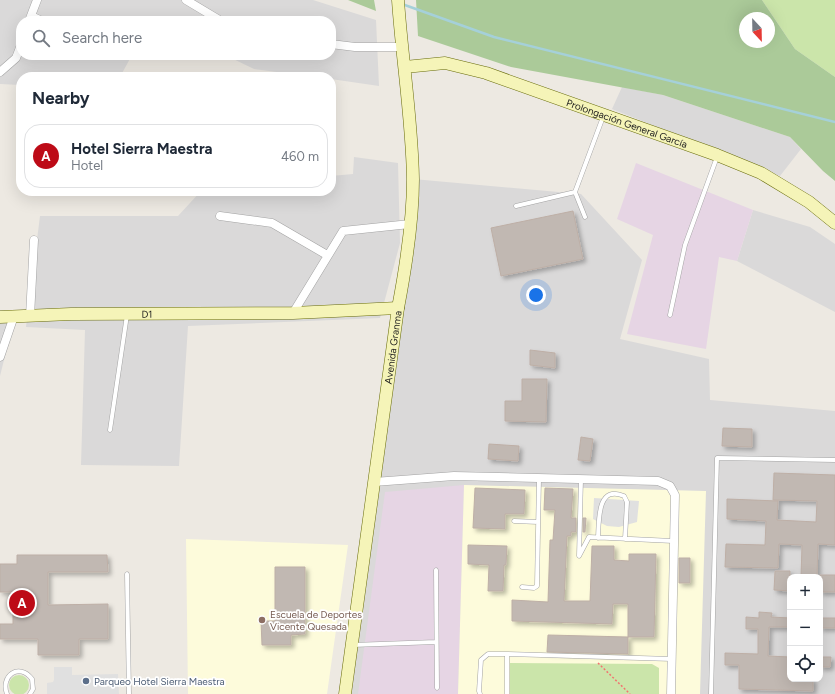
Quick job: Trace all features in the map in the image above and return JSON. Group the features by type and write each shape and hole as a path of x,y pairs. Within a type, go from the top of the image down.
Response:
{"street":[{"path":"31,16 37,0"},
{"path":"186,0 213,16"},
{"name":"Avenida Granma","path":"345,694 398,308 404,279 410,224 413,179 405,67 398,0"},
{"path":"336,45 355,47 402,47"},
{"path":"0,72 16,58"},
{"name":"Prolongación General García","path":"405,67 445,63 486,73 604,114 717,155 761,174 809,202 835,223"},
{"path":"220,216 272,223 327,255"},
{"path":"293,312 343,231 410,224"},
{"path":"30,316 34,240"},
{"name":"D1","path":"0,317 293,312 398,308"},
{"path":"0,357 14,316"},
{"path":"374,482 454,476 658,481 670,486 675,495 671,694"}],"lane":[{"path":"585,217 575,192 604,114"},
{"path":"670,315 685,245 717,155"},
{"path":"516,206 575,192"},
{"path":"110,430 127,314"},
{"path":"711,694 716,458 835,460"},
{"path":"522,587 534,588 537,586 539,478"},
{"path":"581,479 578,556 589,537 673,541"},
{"path":"598,538 601,504 605,498 612,494 618,494 624,496 626,502 625,539"},
{"path":"514,521 538,522"},
{"path":"436,570 437,688"},
{"path":"127,574 129,694"},
{"path":"352,645 436,642"},
{"path":"480,694 481,660 488,654 672,659"},
{"path":"507,654 507,694"},
{"path":"7,694 4,686 7,677 10,673 20,671 25,672 32,679 33,689 30,694"}],"path":[{"path":"591,656 630,694"}],"shaded area":[{"path":"0,0 313,0 376,20 379,86 336,80 336,72 276,72 254,69 235,60 336,60 336,16 16,16 16,60 129,60 123,72 16,72 16,85 0,84"},
{"path":"622,87 663,95 790,137 801,149 780,176 612,109"},
{"path":"354,157 398,163 400,243 380,318 188,326 179,466 81,465 85,330 26,327 40,216 178,216 196,196 336,196 336,176 353,174"},
{"path":"636,163 753,210 737,261 719,257 706,349 627,334 653,235 617,219"},
{"path":"413,179 581,194 642,260 620,339 709,359 710,400 835,411 835,694 345,694"},
{"path":"753,210 810,227 835,244 835,312 737,261"},
{"path":"0,322 13,324 0,376"},
{"path":"464,485 458,694 358,694 385,492"},
{"path":"464,485 706,491 700,694 458,694"},
{"path":"594,498 639,501 637,522 619,527 607,526 593,519"},
{"name":"Escuela de Deportes Vicente Quesada","path":"186,539 348,545 327,694 188,694"},
{"name":"Parqueo Hotel Sierra Maestra","path":"54,667 72,667 72,675 118,674 119,694 47,694 47,683 53,682 54,680"}],"green space":[{"path":"348,0 374,0 376,11"},
{"path":"416,0 762,0 770,12 739,12 739,48 775,48 775,19 795,49 835,77 835,181 823,171 790,137 663,95 511,67 418,36"},
{"path":"762,0 835,0 835,77 795,49 775,19 775,12 770,12"},
{"path":"510,663 652,664 659,668 659,694 510,694"},
{"path":"15,675 23,675 29,681 29,689 23,695 15,695 9,689 9,681"}],"building":[{"path":"573,211 583,259 501,276 491,228"},
{"path":"530,350 555,353 555,368 530,365"},
{"path":"522,379 547,379 546,422 505,421 505,401 522,401"},
{"path":"723,428 752,429 752,447 722,446"},
{"path":"581,437 593,439 590,461 578,460"},
{"path":"489,444 519,446 518,461 488,459"},
{"path":"774,473 835,475 835,545 818,544 817,574 801,574 802,545 779,544 778,568 725,567 726,544 765,545 766,521 727,519 727,499 778,501 777,520 816,522 817,501 773,500"},
{"path":"475,488 525,490 524,514 505,514 505,529 473,528"},
{"path":"545,488 573,489 571,518 576,518 576,532 571,532 571,536 567,536 564,601 590,601 592,546 614,546 614,560 629,561 629,554 656,554 654,637 628,637 628,604 613,604 612,624 512,621 512,600 548,602 550,540 553,540 555,510 544,510"},
{"path":"583,518 586,518 585,532 583,532"},
{"path":"468,545 507,546 506,565 504,565 503,591 488,591 489,565 468,564"},
{"path":"17,555 107,555 108,572 48,572 48,605 108,604 108,639 79,639 79,655 38,655 38,639 0,639 0,624 13,624 13,592 0,592 0,564 17,564"},
{"path":"679,558 690,558 690,583 679,583"},
{"path":"275,567 305,567 305,634 291,635 291,645 262,645 261,621 275,621"},
{"path":"775,571 790,571 790,574 787,574 787,591 774,590"},
{"path":"823,575 835,575 835,592 823,592"},
{"path":"759,612 772,613 771,617 787,618 787,627 769,627 768,656 787,657 787,682 813,682 813,691 739,689 739,665 725,665 725,653 758,654 758,629 746,629 746,617 759,618"},
{"path":"823,618 835,618 835,628 823,628"},
{"path":"548,635 628,637 628,654 547,652"},
{"path":"823,657 831,657 830,667 823,667"}],"waterway":[{"path":"402,4 494,37 835,122"}],"place":[{"name":"Hotel Sierra Maestra","path":"22,603"},
{"name":"Escuela de Deportes Vicente Quesada","path":"262,620"},
{"name":"Parqueo Hotel Sierra Maestra","path":"86,681"}]}
